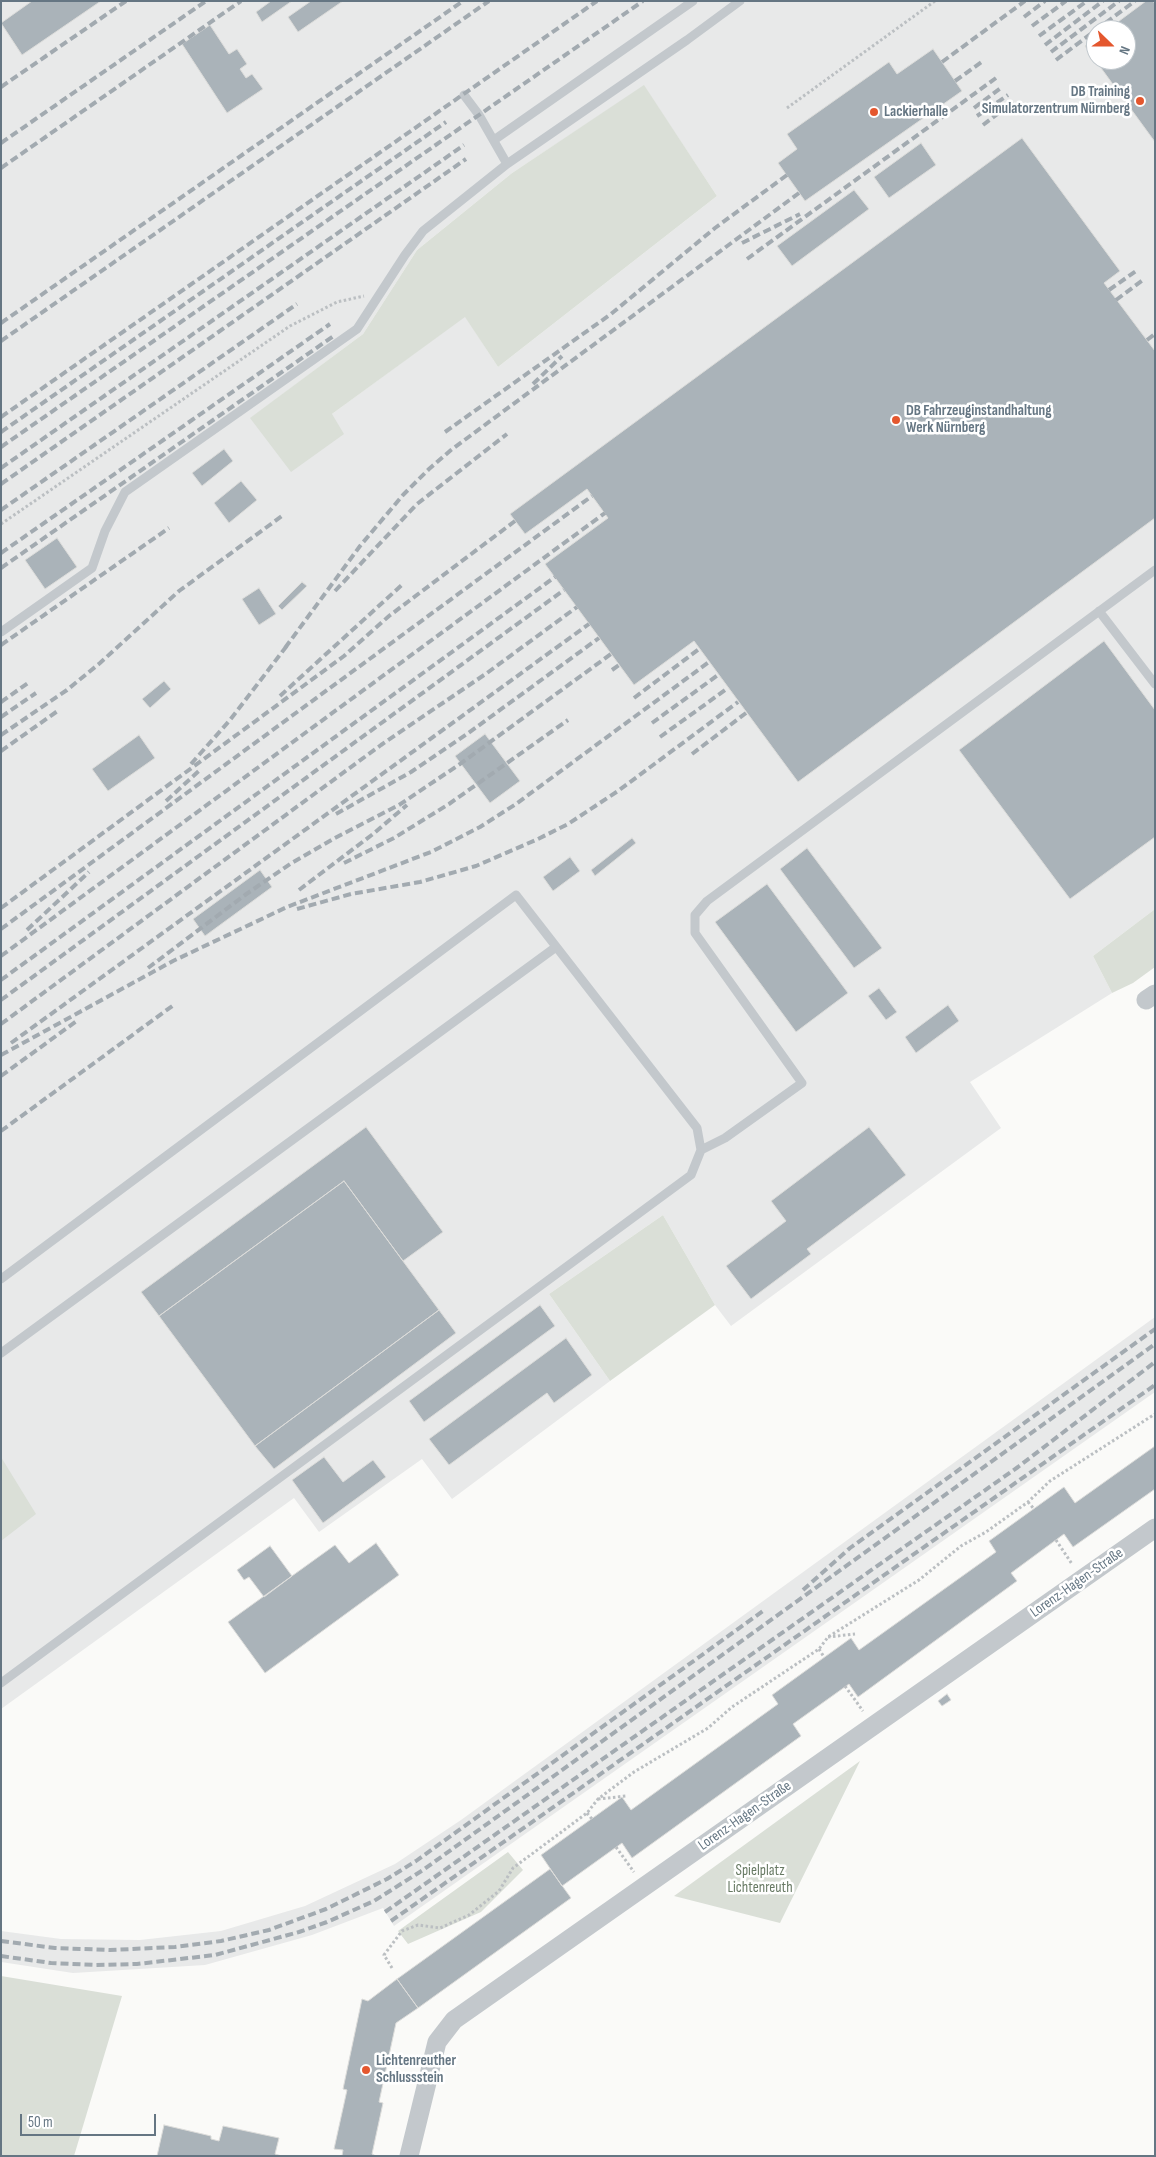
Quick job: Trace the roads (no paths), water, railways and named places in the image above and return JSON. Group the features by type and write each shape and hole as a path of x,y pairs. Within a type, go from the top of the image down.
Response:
{"street":[{"name":"Lorenz-Hagen-Straße","path":"409,2156 437,2042 454,2020 1155,1528"}],"lane":[{"path":"494,140 693,1"},
{"path":"1,632 92,568 105,531 125,492 357,330 405,255 423,231 507,164 740,1"},
{"path":"464,95 494,140 507,164"},
{"path":"700,1150 725,1138 802,1083 695,933 695,914 707,902 1155,570"},
{"path":"1099,611 1155,684"},
{"path":"1,1279 516,895 697,1128 700,1150 691,1175 1,1683"},
{"path":"1,1353 556,947"}],"railway":[{"path":"1,87 126,1"},
{"path":"1,143 206,1"},
{"path":"1,168 241,1"},
{"path":"1,323 463,1"},
{"path":"1,341 489,1"},
{"path":"1,417 597,1"},
{"path":"1,447 643,1"},
{"path":"942,62 1025,1"},
{"path":"1024,17 1045,1"},
{"path":"1032,26 1066,1"},
{"path":"1039,36 1087,1"},
{"path":"1045,45 1103,1"},
{"path":"1051,52 1119,1"},
{"path":"1109,20 1135,1"},
{"path":"1056,60 1086,38"},
{"path":"955,81 983,61"},
{"path":"747,259 996,78"},
{"path":"974,108 1002,87"},
{"path":"977,116 1008,95"},
{"path":"983,125 1013,102"},
{"path":"1,432 446,122"},
{"path":"1,468 464,145"},
{"path":"1,484 466,159"},
{"path":"445,432 611,314 715,228 787,175"},
{"path":"285,648 360,546 403,495 429,469 451,450 799,193"},
{"path":"742,243 800,214"},
{"path":"1109,290 1136,271"},
{"path":"1116,300 1143,280"},
{"path":"1,510 297,304"},
{"path":"1,553 330,324"},
{"path":"1147,340 1155,334"},
{"path":"1,568 335,335"},
{"path":"533,384 562,356"},
{"path":"335,591 417,504 507,434"},
{"path":"1,929 592,496"},
{"path":"1,956 605,513"},
{"path":"1,735 67,690 100,663 179,591 282,516"},
{"path":"1,908 344,656 389,616 515,521"},
{"path":"1,645 169,528"},
{"path":"1,980 555,577"},
{"path":"280,696 404,583"},
{"path":"1,1000 564,590"},
{"path":"1,1024 381,745 487,673 577,607"},
{"path":"11,1043 589,624"},
{"path":"336,814 411,772 467,734 599,638"},
{"path":"191,764 230,720 289,643"},
{"path":"634,698 699,649"},
{"path":"148,968 245,895 290,864 333,839 399,805 460,764 611,654"},
{"path":"1,1055 173,961 287,907 431,852 480,827 516,804 709,662"},
{"path":"612,670 619,665"},
{"path":"652,723 718,675"},
{"path":"1,702 28,683"},
{"path":"660,737 728,688"},
{"path":"1,717 36,693"},
{"path":"297,909 351,894 420,882 476,866 538,839 568,824 618,791 738,702"},
{"path":"1,751 59,710"},
{"path":"692,754 746,713"},
{"path":"344,863 394,838 449,804 568,720"},
{"path":"166,801 201,769"},
{"path":"299,890 373,834 407,805"},
{"path":"27,930 89,872"},
{"path":"1,1131 175,1004"},
{"path":"1,1076 78,1020"},
{"path":"803,1590 850,1548 1155,1329"},
{"path":"1,1956 51,1963 96,1965 137,1964 215,1955 299,1932 374,1901 423,1870 1155,1344"},
{"path":"385,1912 1018,1467 1155,1362"},
{"path":"391,1921 1155,1385"},
{"path":"1,1941 55,1948 110,1950 175,1947 221,1941 269,1930 326,1909 387,1879 416,1861 763,1611"}],"place":[{"name":"DB Training Simulatorzentrum Nürnberg","path":"1140,101"},
{"name":"Lackierhalle","path":"874,112"},
{"name":"DB Fahrzeuginstandhaltung Werk Nürnberg","path":"896,420"},
{"name":"Lichtenreuther Schlussstein","path":"366,2070"}],"park label":[{"name":"Spielplatz Lichtenreuth","path":"760,1880"}]}
